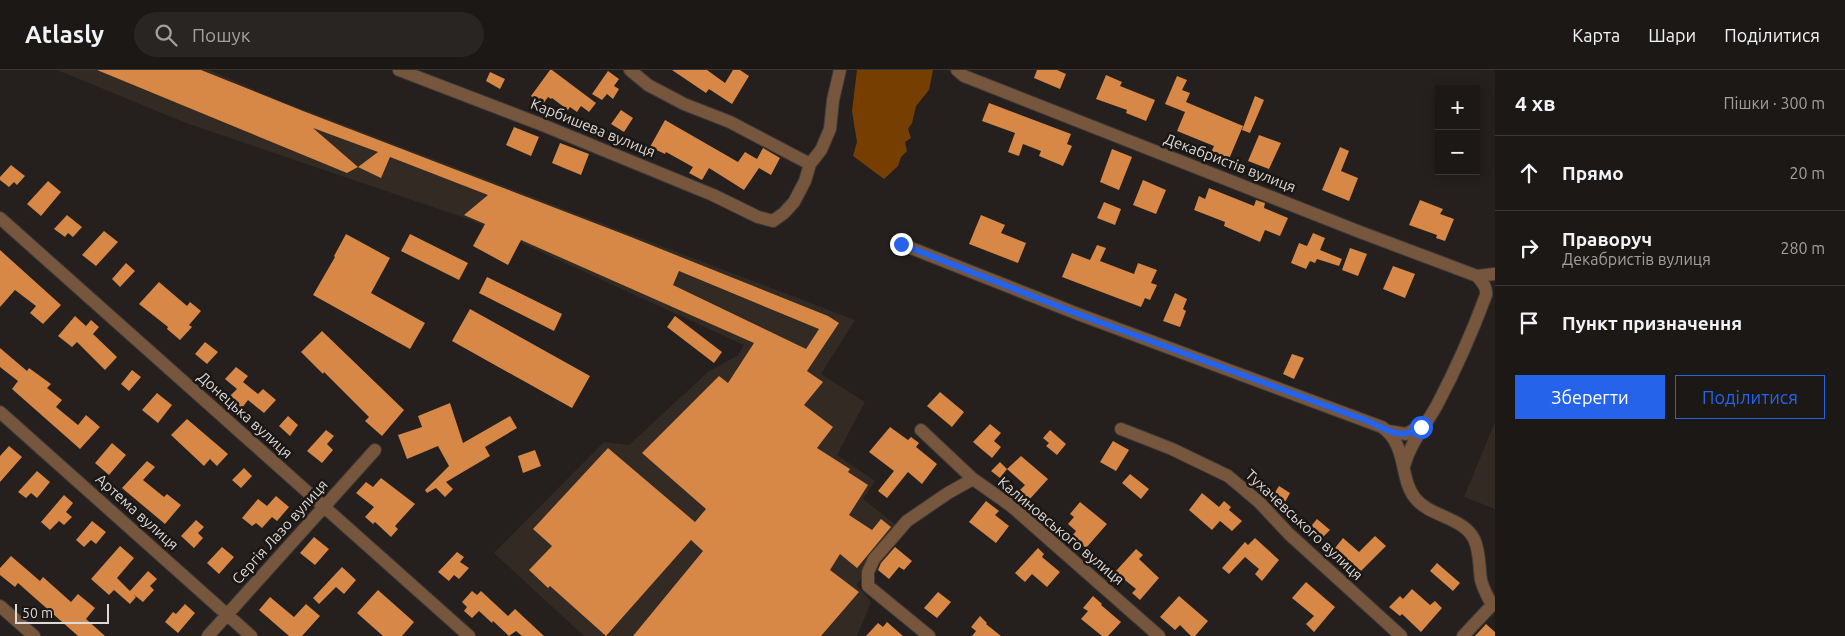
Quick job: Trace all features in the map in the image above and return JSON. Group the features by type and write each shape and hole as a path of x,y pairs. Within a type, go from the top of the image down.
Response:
{"street":[{"name":"Карбишева вулиця","path":"399,70 540,124 713,195 758,218 773,221 784,213 794,202 805,181 810,164"},
{"path":"630,70 648,85 684,104 730,122 810,164 821,150 830,130 832,100 840,70"},
{"name":"Декабристів вулиця","path":"957,70 964,76 1360,232 1477,276 1494,274"},
{"name":"Донецька вулиця","path":"0,218 469,636"},
{"path":"901,244 1078,314 1368,421 1388,432 1406,434 1416,430 1428,420"},
{"path":"1404,466 1411,446 1437,406 1465,349 1486,295 1487,290 1477,276"},
{"name":"Артема вулиця","path":"0,412 251,636"},
{"name":"Тухачевського вулиця","path":"1121,429 1172,449 1228,476 1260,502 1289,534 1401,636"},
{"name":"Калиновського вулиця","path":"921,430 972,479 1010,505 1158,636"},
{"path":"1388,432 1396,444 1404,466 1407,483 1415,499 1428,509 1458,523 1474,539 1482,582 1494,605 1463,636"},
{"name":"Сергія Лазо вулиця","path":"208,636 375,450"},
{"path":"929,636 868,586 868,572 874,559 907,521 972,479"},
{"path":"0,606 34,636"}],"shaded area":[{"path":"57,70 209,70 276,99 855,320 821,374 865,402 837,455 875,481 863,499 896,525 857,585 871,602 857,636 584,636 494,553 604,442 629,445 708,372 738,355 744,345 471,220 186,123"},
{"path":"857,70 933,70 929,90 916,106 912,123 908,129 911,138 905,142 907,151 901,157 898,166 884,179 853,156 857,142 852,111"},
{"path":"1495,422 1495,509 1464,497"}],"building":[{"path":"97,70 201,70 631,237 828,316 839,323 807,371 823,382 804,405 833,427 817,448 850,469 848,472 868,485 849,515 872,530 881,519 891,527 857,568 840,554 830,570 859,592 821,636 633,636 703,551 691,540 606,636 550,586 548,588 529,570 552,546 533,529 608,448 695,522 706,509 642,453 719,376 728,383 754,343 521,240 508,265 473,246 485,224 464,215 488,195 390,157 381,178 358,167 347,173","holes":["313,128 378,152 358,167","679,271 819,329 806,349 673,285"]},
{"path":"550,70 596,103 589,112 581,106 577,112 570,107 568,110 548,97 543,104 531,96"},
{"path":"672,70 707,70 725,83 733,70 740,70 749,76 732,104 709,89 706,93"},
{"path":"1037,70 1057,70 1066,74 1060,89 1034,78"},
{"path":"608,71 619,79 614,86 619,89 613,99 607,94 602,100 592,94"},
{"path":"490,72 505,79 500,89 486,81"},
{"path":"1106,75 1122,82 1120,86 1155,100 1146,121 1126,113 1127,110 1096,99"},
{"path":"1177,76 1187,80 1182,90 1190,93 1186,102 1243,126 1229,159 1211,152 1214,146 1177,131 1185,112 1165,104"},
{"path":"1255,96 1264,100 1250,133 1242,130"},
{"path":"989,103 1071,134 1067,144 1072,146 1063,166 1039,156 1041,151 1023,144 1019,156 1008,152 1015,133 982,121"},
{"path":"621,110 633,118 624,132 611,124"},
{"path":"665,120 738,162 745,152 757,159 763,148 780,158 771,175 759,168 744,190 709,168 702,180 689,173 693,167 666,152 665,154 650,147"},
{"path":"514,127 539,137 531,156 506,145"},
{"path":"1259,135 1281,143 1269,169 1248,161"},
{"path":"560,143 589,154 581,175 552,163"},
{"path":"1340,147 1349,151 1341,171 1358,178 1349,201 1322,190"},
{"path":"1112,149 1132,157 1119,190 1100,182"},
{"path":"11,165 25,176 17,185 14,182 9,187 0,180 0,177"},
{"path":"1143,180 1166,190 1156,214 1133,205"},
{"path":"48,181 61,192 41,216 27,204"},
{"path":"1209,188 1254,206 1256,200 1265,203 1264,208 1288,218 1280,236 1265,230 1260,242 1224,226 1225,222 1194,210 1199,196 1205,199"},
{"path":"1420,200 1443,209 1440,214 1454,219 1445,241 1436,238 1437,235 1409,225"},
{"path":"1104,202 1121,209 1115,225 1097,218"},
{"path":"67,215 82,227 73,237 68,233 65,237 54,229"},
{"path":"981,215 1005,225 1001,233 1026,243 1018,263 969,244"},
{"path":"104,231 118,242 96,266 82,255"},
{"path":"1313,233 1325,238 1320,250 1342,259 1339,266 1317,259 1315,263 1310,261 1306,269 1291,263 1299,243 1307,246"},
{"path":"346,234 390,258 371,293 425,323 410,349 313,295"},
{"path":"410,234 468,263 459,280 401,251"},
{"path":"1097,245 1106,248 1100,261 1134,274 1138,263 1157,270 1151,283 1157,285 1150,300 1145,298 1141,307 1062,277 1072,253 1090,260"},
{"path":"1350,248 1367,254 1358,276 1342,270"},
{"path":"0,250 61,305 43,324 30,313 36,306 15,290 0,307"},
{"path":"126,263 135,271 120,287 112,279"},
{"path":"1393,266 1415,274 1405,298 1383,289"},
{"path":"487,277 562,314 554,331 479,293"},
{"path":"159,282 187,306 190,302 201,311 189,325 192,327 180,340 167,329 168,327 139,304"},
{"path":"1175,293 1187,299 1183,309 1186,311 1180,327 1163,321"},
{"path":"470,309 590,376 572,408 452,341"},
{"path":"75,316 86,326 91,320 99,327 93,334 117,357 105,370 77,342 72,347 58,336"},
{"path":"675,316 722,352 714,363 667,327"},
{"path":"322,331 404,410 382,436 365,421 369,417 301,352"},
{"path":"205,342 218,352 207,364 195,354"},
{"path":"0,348 27,371 29,368 51,384 47,388 62,400 56,407 78,425 86,415 100,427 80,449 12,389 18,381 0,367"},
{"path":"1292,354 1304,358 1294,379 1283,374"},
{"path":"236,367 248,376 243,382 258,394 263,389 276,400 264,413 248,400 242,408 229,397 237,389 225,379"},
{"path":"132,370 141,377 129,391 121,384"},
{"path":"940,392 964,412 952,427 927,406"},
{"path":"157,393 172,405 158,423 142,410"},
{"path":"450,403 463,443 510,416 517,428 485,447 490,456 446,482 453,489 445,497 436,488 427,493 425,490 449,466 438,446 407,459 398,435 422,427 418,416"},
{"path":"288,416 298,425 290,436 279,426"},
{"path":"187,419 228,454 217,466 210,459 204,466 171,435"},
{"path":"990,424 1001,433 994,441 1001,447 992,458 973,442"},
{"path":"890,427 908,440 911,437 919,443 916,447 937,464 922,484 908,472 887,498 878,491 894,471 869,452"},
{"path":"326,430 334,436 327,444 333,450 322,463 307,451"},
{"path":"1050,430 1066,444 1057,455 1046,446 1049,443 1043,438"},
{"path":"1113,441 1129,450 1116,471 1100,462"},
{"path":"112,443 126,455 109,475 95,463"},
{"path":"9,446 22,457 0,482 0,456"},
{"path":"535,450 541,466 523,473 518,456"},
{"path":"1021,456 1048,479 1028,501 1018,492 1025,485 1007,469"},
{"path":"147,461 155,467 143,480 164,497 167,494 181,505 165,524 122,488"},
{"path":"1000,462 1007,469 1000,478 991,471"},
{"path":"244,468 252,476 241,488 232,480"},
{"path":"37,471 50,482 37,498 31,493 26,498 18,492"},
{"path":"1130,474 1149,489 1141,499 1122,483"},
{"path":"381,478 415,504 395,526 398,529 391,537 375,522 373,524 365,517 374,507 356,493 366,482 373,487"},
{"path":"1279,486 1290,493 1284,504 1272,497"},
{"path":"1202,493 1219,507 1224,501 1231,507 1229,510 1242,521 1232,531 1220,521 1212,530 1189,510"},
{"path":"64,495 73,503 66,512 72,517 64,525 59,521 50,530 41,522"},
{"path":"276,496 289,507 277,521 272,517 262,528 256,523 252,526 242,518 258,499 267,506"},
{"path":"986,501 999,511 995,515 1009,526 996,543 969,522"},
{"path":"1080,502 1107,524 1086,548 1072,536 1076,531 1068,524 1074,517 1070,514"},
{"path":"1317,519 1330,530 1322,538 1317,534 1315,537 1307,531"},
{"path":"196,520 204,527 198,533 203,538 194,548 181,536"},
{"path":"92,521 106,532 96,544 91,540 84,547 76,540"},
{"path":"1375,536 1386,546 1361,571 1335,548 1343,538 1359,552"},
{"path":"314,537 329,549 315,565 300,553"},
{"path":"1255,538 1279,560 1262,581 1255,574 1259,569 1245,557 1229,574 1222,568 1245,542 1248,545"},
{"path":"120,546 134,558 117,578 130,591 148,571 157,579 150,586 154,590 143,602 133,594 136,597 130,604 114,590 109,595 91,579"},
{"path":"222,547 234,557 219,574 207,563"},
{"path":"895,547 912,561 904,570 899,567 889,579 878,570 881,563"},
{"path":"1038,548 1044,554 1042,557 1060,572 1047,587 1032,574 1025,582 1015,573"},
{"path":"1136,549 1143,555 1139,559 1159,578 1140,600 1132,593 1136,589 1115,572"},
{"path":"457,552 464,557 460,562 469,568 459,579 454,575 449,581 438,572"},
{"path":"11,556 40,581 43,577 71,602 78,594 95,608 86,619 105,636 78,636 18,583 15,587 0,575 0,568"},
{"path":"1437,563 1460,583 1453,591 1430,571"},
{"path":"342,567 356,580 344,594 336,587 319,604 313,598"},
{"path":"1306,582 1335,607 1314,632 1306,624 1314,616 1292,598"},
{"path":"1412,589 1430,605 1435,601 1442,608 1421,632 1402,614 1400,616 1389,607 1400,596 1403,599"},
{"path":"378,590 414,622 402,636 383,636 357,613"},
{"path":"472,591 477,595 481,591 508,616 515,609 544,636 522,636 516,631 509,636 479,611 472,618 464,611 467,607 462,602"},
{"path":"938,592 951,602 937,618 924,608"},
{"path":"1093,596 1121,622 1108,636 1102,636 1081,619 1088,611 1083,608"},
{"path":"1179,596 1208,621 1195,636 1191,636 1180,625 1175,630 1160,617"},
{"path":"270,597 294,617 306,604 320,616 302,636 289,636 259,610"},
{"path":"185,604 195,613 178,633 165,622 173,612 176,614"},
{"path":"980,616 986,624 1001,636 972,636 976,631 971,627"},
{"path":"887,622 903,636 866,636 878,623 883,627"},
{"path":"1486,624 1495,632 1495,636 1475,636"}],"route":[{"path":"901,244 1078,314 1368,421 1388,432 1406,434 1421,427"}]}
